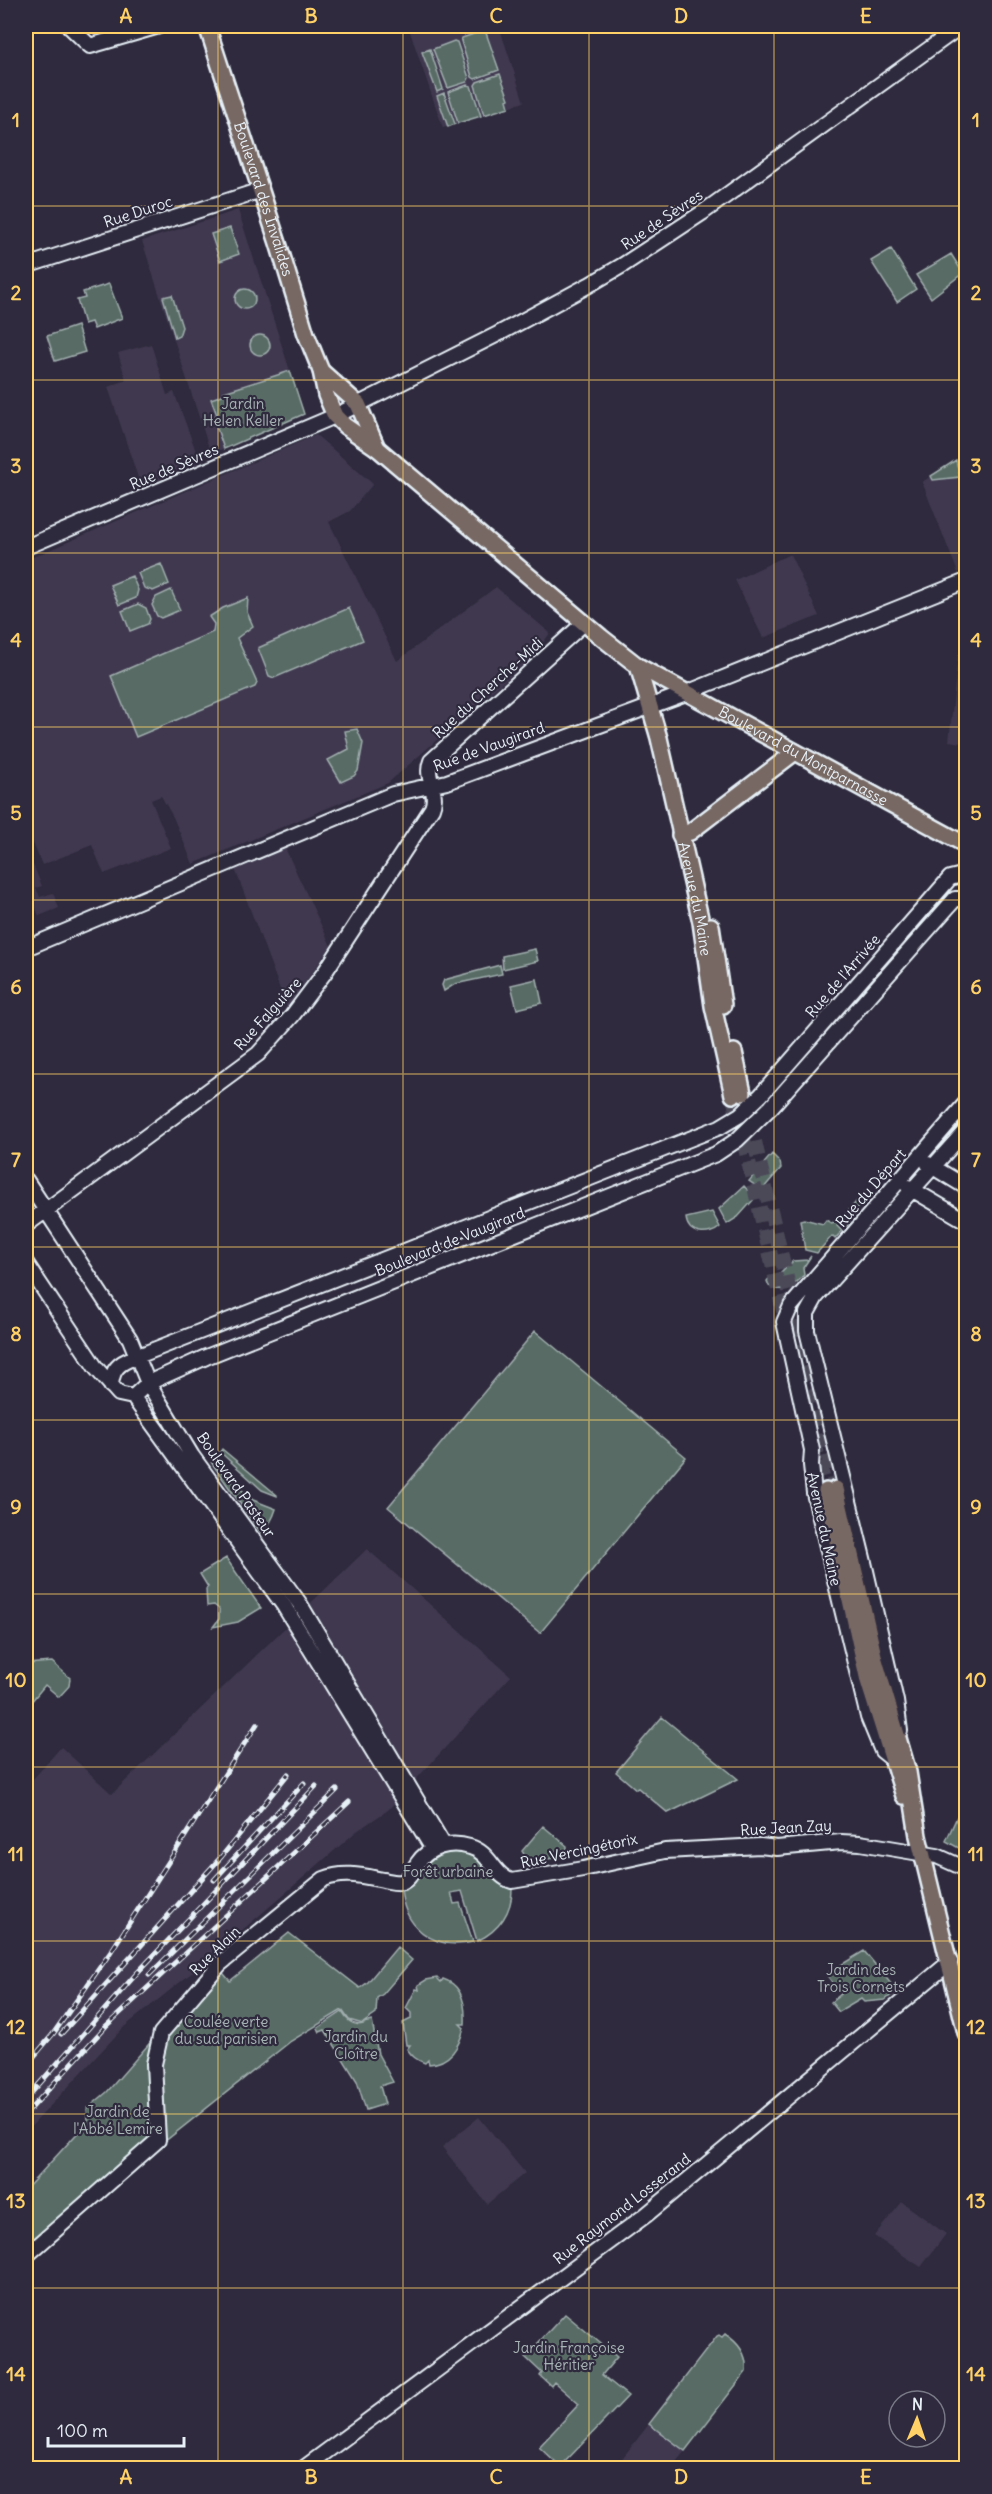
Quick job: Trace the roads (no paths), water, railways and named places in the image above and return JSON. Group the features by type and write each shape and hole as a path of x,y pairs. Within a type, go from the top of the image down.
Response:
{"main road":[{"path":"69,26 90,46 159,26"},
{"name":"Boulevard des Invalides","path":"207,26 334,416"},
{"name":"Rue de Sèvres","path":"26,547 334,416 498,334 623,265 702,213 961,26"},
{"name":"Rue Duroc","path":"26,266 261,190"},
{"name":"Boulevard des Invalides","path":"321,371 358,404"},
{"name":"Boulevard du Montparnasse","path":"358,404 376,448"},
{"name":"Boulevard du Montparnasse","path":"334,416 376,448 638,666 966,845"},
{"name":"Rue de Vaugirard","path":"26,948 393,794 457,778 650,704 686,693 966,581"},
{"name":"Rue du Cherche-Midi","path":"432,785 428,766 432,759 584,623"},
{"path":"638,666 650,704"},
{"name":"Avenue du Maine","path":"650,704 715,945 721,997 741,1099"},
{"path":"685,833 795,752"},
{"name":"Rue Falguière","path":"26,1226 258,1054 292,1016 325,972 398,862 434,805 432,785"},
{"name":"Rue de l'Arrivée","path":"741,1099 950,878 966,874"},
{"name":"Boulevard de Vaugirard","path":"148,1383 206,1357 717,1154 737,1140 757,1121 961,899"},
{"name":"Boulevard de Vaugirard","path":"137,1357 716,1129 741,1099"},
{"name":"Rue du Départ","path":"800,1295 966,1103"},
{"path":"914,1191 966,1130"},
{"path":"642,1184 640,1167 643,1156"},
{"path":"919,1158 966,1187"},
{"name":"Boulevard Pasteur","path":"26,1180 130,1339 148,1383 192,1456 294,1609"},
{"path":"899,1181 966,1221"},
{"name":"Avenue du Maine","path":"900,1746 900,1720 894,1692 806,1323 808,1309 816,1297 914,1191"},
{"name":"Boulevard Pasteur","path":"26,1263 92,1363 119,1394 133,1397 294,1609"},
{"name":"Avenue du Maine","path":"800,1295 788,1310 784,1322 812,1450 814,1493 868,1717 882,1751 892,1759"},
{"path":"111,1386 116,1369 121,1364 137,1357"},
{"path":"133,1397 148,1383"},
{"name":"Avenue du Maine","path":"917,1833 868,1681 831,1490 875,1660 908,1772 917,1833 966,2033"},
{"path":"294,1609 438,1847"},
{"name":"Rue Jean Zay","path":"650,1853 760,1846 777,1848 847,1842 943,1857 966,1869"},
{"name":"Rue Vercingétorix","path":"438,1847 463,1845 478,1849 502,1875 515,1881 583,1869 650,1853"},
{"name":"Rue Alain","path":"26,2256 158,2140 153,2070 158,2041 166,2026 220,1964 324,1879 339,1874 353,1874 398,1882 410,1877 418,1863 438,1847"},
{"name":"Rue Raymond Losserand","path":"304,2469 646,2215 950,1962"}],"tunnel":[{"path":"733,1095 787,1326"},
{"path":"744,1097 836,1489"},
{"path":"814,1440 826,1491"}],"railway":[{"path":"26,2066 53,2034 110,1953 257,1724"},
{"path":"61,2034 222,1856 288,1774"},
{"path":"214,1880 304,1783"},
{"path":"26,2099 137,1973 316,1786"},
{"path":"149,1975 337,1790"},
{"path":"26,2114 106,2026 349,1802"}],"park label":[{"name":"Jardin Helen Keller","path":"243,412"},
{"name":"Forêt urbaine","path":"448,1872"},
{"name":"Jardin des Trois Cornets","path":"861,1978"},
{"name":"Coulée verte du sud parisien","path":"226,2030"},
{"name":"Jardin du Cloître","path":"356,2046"},
{"name":"Jardin de l'Abbé Lemire","path":"118,2120"},
{"name":"Jardin Françoise Héritier","path":"569,2356"}]}
